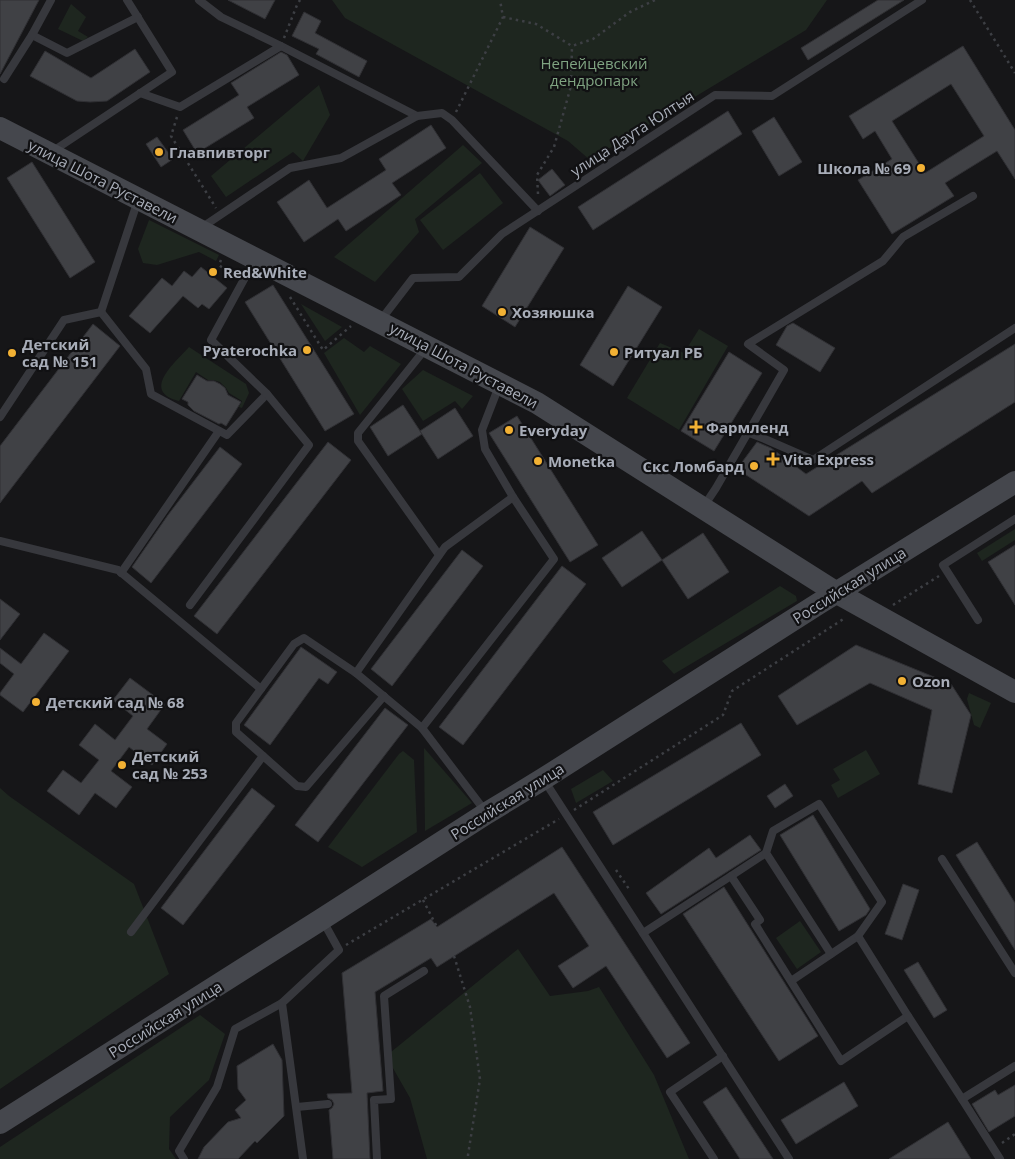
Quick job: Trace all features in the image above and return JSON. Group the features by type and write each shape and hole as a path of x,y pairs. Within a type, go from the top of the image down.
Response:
{"main road":[{"name":"улица Шота Руставели","path":"0,128 537,403 837,593 1015,692"},
{"name":"Российская улица","path":"0,1123 486,813 1015,482"}],"lane":[{"path":"4,78 32,35 51,0"},
{"path":"50,153 172,72 127,0"},
{"path":"199,0 221,17 417,116"},
{"name":"улица Даута Юлтыя","path":"379,321 413,278 459,277 502,234 715,96 772,96 922,0"},
{"path":"32,35 67,53 138,17"},
{"path":"140,93 180,107 281,46"},
{"path":"199,230 290,168 341,158 417,116 442,113 452,120 538,210"},
{"path":"703,508 784,370 748,344 883,261 903,237 973,196"},
{"path":"101,312 138,198"},
{"path":"190,605 309,446 267,394 211,340 256,258"},
{"path":"0,417 64,320 101,312"},
{"path":"101,312 146,369 151,394 226,435 267,394"},
{"path":"747,432 813,460 1015,328"},
{"path":"427,346 358,433 358,441 439,555"},
{"path":"422,728 554,559 513,498 485,450 482,430 500,384"},
{"path":"121,572 219,431"},
{"path":"356,673 445,547 513,498"},
{"path":"978,620 943,565 1015,519"},
{"path":"0,540 118,570 261,689"},
{"path":"384,696 306,787 297,786 236,732 236,723 294,644 304,638 356,673 384,696 422,728 486,813"},
{"path":"131,932 263,756"},
{"path":"543,779 789,1159"},
{"path":"643,933 766,853 772,831 819,804 882,902 858,936 791,981"},
{"path":"766,853 831,954"},
{"path":"942,859 1015,973"},
{"path":"731,876 760,920 755,924 841,1061 908,1016"},
{"path":"184,1159 179,1151 217,1087 235,1029 282,1003 339,950 322,919"},
{"path":"858,936 1000,1159"},
{"path":"377,1159 374,1100 391,1099 384,996 424,970"},
{"path":"282,1003 304,1159"},
{"path":"714,1159 670,1092 723,1056"},
{"path":"962,1099 1015,1066"},
{"path":"296,1107 328,1104"}],"path":[{"path":"281,46 300,0"},
{"path":"452,120 503,16 500,0"},
{"path":"503,16 536,24 572,46 593,39 630,12 655,0"},
{"path":"970,0 1015,73"},
{"path":"538,210 537,175 554,147 571,86 572,46"},
{"path":"180,107 172,136 221,215"},
{"path":"219,265 243,282"},
{"path":"288,294 323,350 352,325"},
{"path":"891,607 946,571"},
{"path":"339,950 566,815 723,715 732,691 861,607"},
{"path":"422,900 438,927"},
{"path":"454,956 470,1007 480,1079 468,1159"}],"green space":[{"name":"Непейцевский дендропарк","path":"332,0 827,0 806,30 590,160 568,141 345,18"},
{"path":"71,4 86,17 78,31 88,37 83,41 58,29"},
{"path":"319,85 330,115 303,161 293,152 226,197 211,176"},
{"path":"463,145 482,163 415,219 419,232 375,282 334,257"},
{"path":"480,173 503,203 443,250 420,220"},
{"path":"149,220 219,255 216,261 199,252 157,265 143,263 138,249"},
{"path":"301,304 342,327 325,341"},
{"path":"699,329 728,346 679,430 627,398 660,343 684,353"},
{"path":"344,338 364,352 370,346 401,364 360,415 324,353"},
{"path":"189,347 246,384 249,393 242,408 239,407 242,401 229,393 220,382 208,380 196,372 179,401 168,396 162,390 164,376"},
{"path":"423,370 473,396 462,409 455,401 423,421 402,389"},
{"path":"1015,529 1015,540 982,561 977,553"},
{"path":"780,586 796,596 797,601 674,674 662,661"},
{"path":"969,693 991,703 980,728 974,725 967,699"},
{"path":"424,748 472,803 425,831"},
{"path":"866,750 880,774 838,798 831,785 840,780 833,769"},
{"path":"403,751 414,760 417,832 362,867 328,847"},
{"path":"603,770 613,781 576,803 571,789"},
{"path":"0,788 134,884 169,974 0,1089"},
{"path":"800,921 821,952 797,969 776,938"},
{"path":"518,949 550,996 588,991 599,987 654,1075 689,1159 427,1159 410,1098 386,1056"},
{"path":"200,1015 225,1034 209,1080 170,1117 169,1149 176,1159 0,1159 0,1147"}],"building":[{"path":"0,0 39,0 0,74"},
{"path":"228,0 275,0 265,19"},
{"path":"878,0 904,0 808,60 801,48"},
{"path":"304,12 321,21 315,33 367,61 359,77 316,54 319,49 292,36"},
{"path":"963,46 1015,130 1015,179 997,151 945,183 954,196 892,234 858,180 892,159 875,131 863,139 849,116","holes":["951,84 984,136 925,173 892,121"]},
{"path":"135,49 150,72 107,101 77,101 30,76 45,51 91,78"},
{"path":"281,52 287,55 299,75 247,107 254,118 197,153 183,130 239,95 231,83"},
{"path":"728,111 742,134 593,230 578,207"},
{"path":"774,117 802,162 779,176 752,131"},
{"path":"431,125 446,148 392,183 401,195 346,231 338,219 304,242 277,202 309,180 327,208 386,170 379,159"},
{"path":"157,137 173,159 161,167 146,144"},
{"path":"32,162 95,262 70,278 7,178"},
{"path":"552,169 565,185 550,196 538,180"},
{"path":"530,227 564,248 515,327 482,306"},
{"path":"201,267 227,288 209,309 202,304 198,308 183,296 150,333 129,316 162,278 172,286 184,271 192,277"},
{"path":"273,285 354,414 325,431 245,302"},
{"path":"628,286 662,307 613,386 580,365"},
{"path":"793,323 835,348 820,372 776,345 787,326"},
{"path":"93,324 120,346 0,503 0,446"},
{"path":"1015,344 1015,402 872,493 862,481 809,516 737,469 757,442 771,448 806,474"},
{"path":"729,352 762,373 714,451 681,431"},
{"path":"197,375 207,381 214,381 220,384 225,388 228,395 241,402 226,426 194,411 188,405 188,402 182,399"},
{"path":"403,405 422,434 388,456 370,427"},
{"path":"455,408 473,436 438,459 420,431"},
{"path":"517,416 598,545 570,562 489,433"},
{"path":"328,442 351,460 217,634 194,616"},
{"path":"220,447 242,464 151,583 132,567 168,515"},
{"path":"642,531 662,560 622,587 602,558"},
{"path":"703,533 729,572 688,599 662,560"},
{"path":"1015,545 1015,605 988,562"},
{"path":"462,550 483,566 392,686 371,669"},
{"path":"562,566 586,584 463,745 439,727"},
{"path":"0,599 20,614 0,640"},
{"path":"44,633 69,651 23,712 0,695 14,674 0,663 0,648 21,664"},
{"path":"856,645 951,684 971,715 952,793 918,784 932,710 870,683 797,725 778,696"},
{"path":"301,647 337,672 328,684 319,678 270,745 244,725"},
{"path":"130,678 165,704 147,729 167,744 152,765 129,747 111,771 132,787 116,808 95,793 79,815 47,791 63,770 81,783 99,760 79,745 95,724 115,740 133,716 113,700"},
{"path":"385,708 408,725 318,842 295,825"},
{"path":"741,723 761,755 613,845 593,812"},
{"path":"785,784 793,796 775,808 767,796"},
{"path":"252,788 275,806 183,925 161,908"},
{"path":"813,815 870,909 866,915 839,931 780,835"},
{"path":"750,835 761,850 661,914 646,893 709,848 716,858"},
{"path":"977,842 1015,903 1015,950 956,855"},
{"path":"562,847 690,1043 667,1058 606,966 573,988 558,966 589,946 554,893 437,967 431,958 375,992 383,1091 367,1093 370,1159 333,1159 329,1110 334,1104 327,1094 352,1093 342,973 431,919 437,927"},
{"path":"903,884 919,890 902,940 885,934"},
{"path":"724,887 818,1036 779,1061 683,914"},
{"path":"918,962 947,1010 934,1018 904,970"},
{"path":"273,1044 282,1060 284,1116 257,1143 255,1141 238,1159 198,1159 204,1147 228,1122 241,1118 235,1110 246,1100 238,1089 237,1066"},
{"path":"844,1082 858,1106 796,1144 781,1120"},
{"path":"1015,1085 1015,1116 989,1132 972,1104 995,1090 998,1095"},
{"path":"726,1087 773,1159 740,1159 703,1102"},
{"path":"948,1122 971,1159 889,1159"}],"place":[{"name":"Главпивторг","path":"159,152"},
{"name":"Школа № 69","path":"921,168"},
{"name":"Red&White","path":"213,272"},
{"name":"Хозяюшка","path":"502,312"},
{"name":"Pyaterochka","path":"307,350"},
{"name":"Ритуал РБ","path":"614,352"},
{"name":"Детский сад № 151","path":"12,353"},
{"name":"Фармленд","path":"696,427"},
{"name":"Everyday","path":"509,430"},
{"name":"Vita Express","path":"773,459"},
{"name":"Monetka","path":"538,461"},
{"name":"Скс Ломбард","path":"754,466"},
{"name":"Ozon","path":"902,681"},
{"name":"Детский сад № 68","path":"36,702"},
{"name":"Детский сад № 253","path":"122,765"}]}
